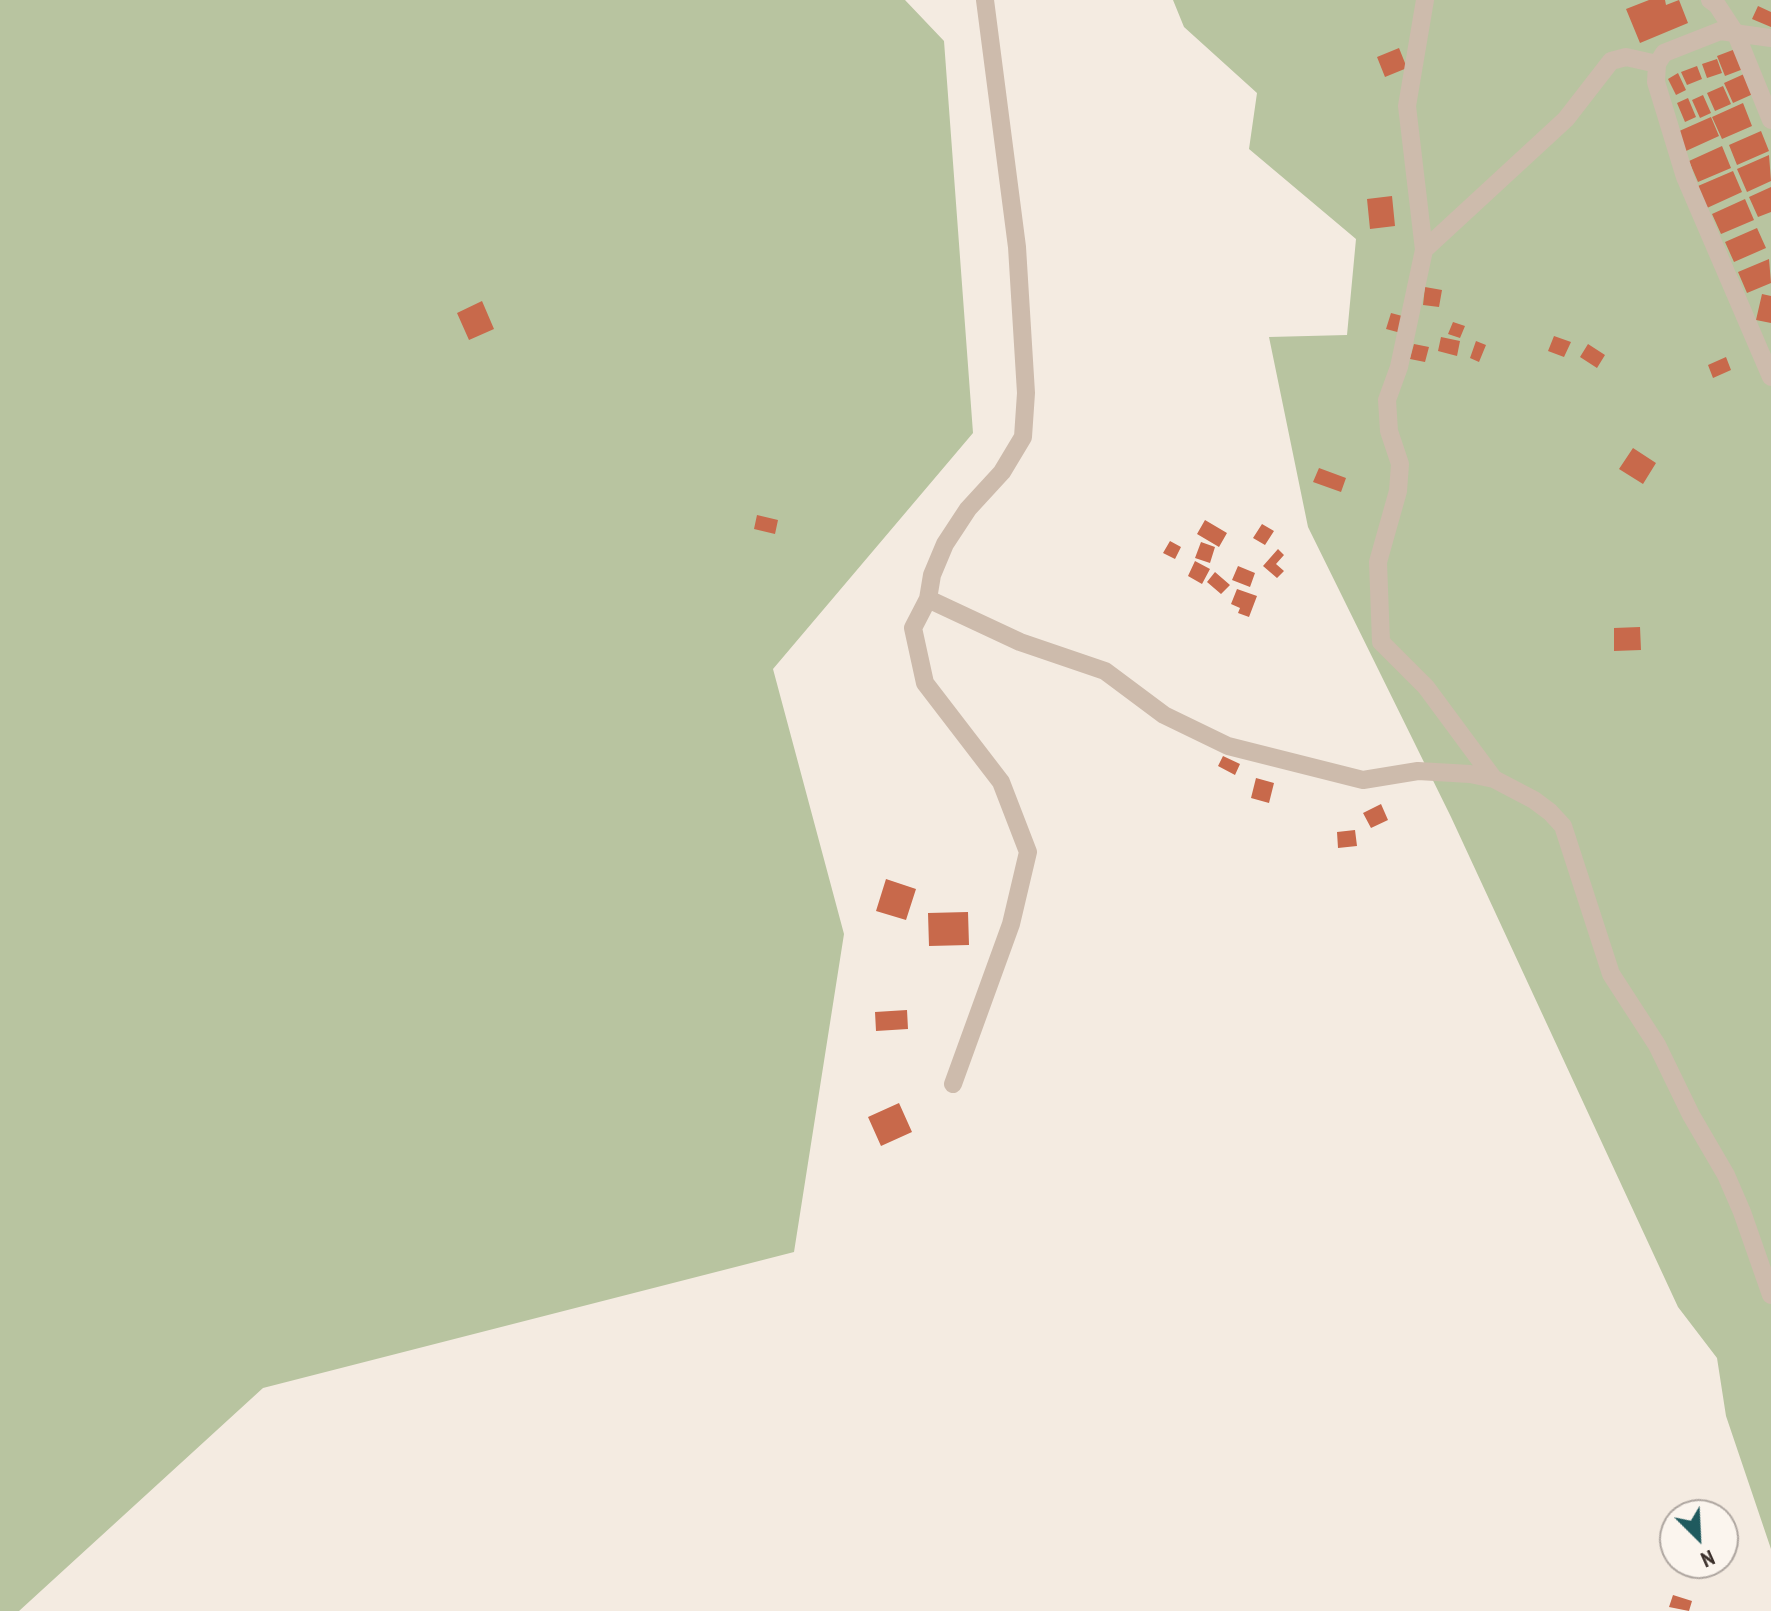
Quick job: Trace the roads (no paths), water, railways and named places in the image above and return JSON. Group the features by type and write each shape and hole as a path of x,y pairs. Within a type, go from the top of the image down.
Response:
{"street":[{"path":"953,1084 1011,924 1028,852 1001,782 925,683 913,628 928,599 932,575 945,544 968,509 1002,472 1023,437 1026,393 1017,247 985,0"},
{"path":"1425,0 1407,106 1424,250 1399,367 1387,400 1389,431 1400,464 1398,491 1378,562 1381,642 1426,687 1494,779"},
{"path":"1710,0 1717,5 1736,34 1771,120"},
{"path":"1771,38 1720,31 1664,53 1657,64 1656,82 1685,177 1771,377"},
{"path":"1424,250 1566,119 1611,61 1626,57 1657,64"},
{"path":"928,599 1020,642 1105,671 1164,715 1228,746 1363,780 1418,771 1470,774 1494,779 1534,800 1563,826 1611,974 1657,1045 1685,1104 1726,1175 1771,1295"}]}
